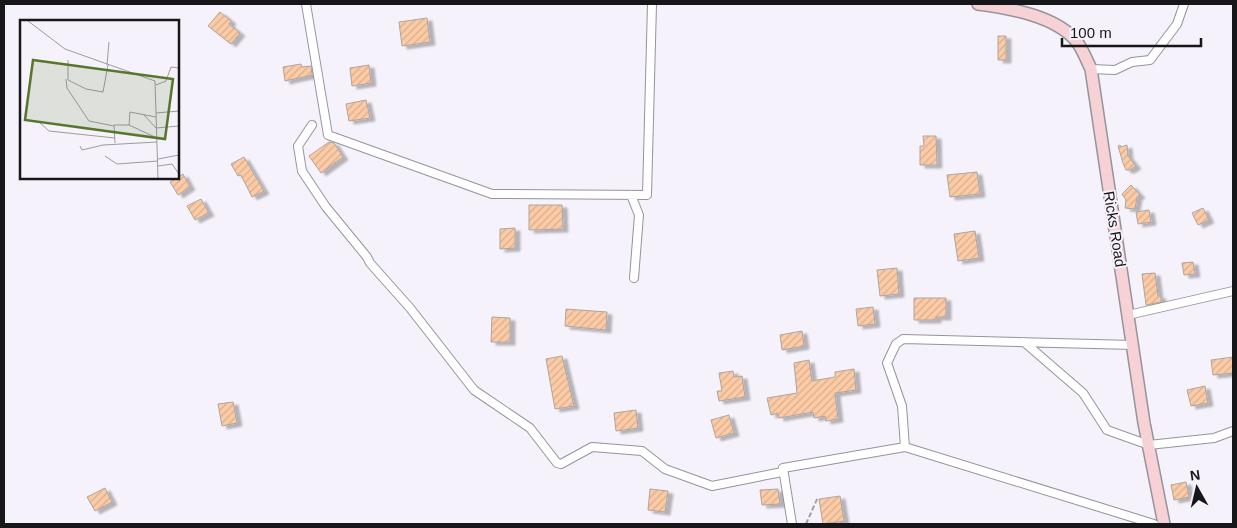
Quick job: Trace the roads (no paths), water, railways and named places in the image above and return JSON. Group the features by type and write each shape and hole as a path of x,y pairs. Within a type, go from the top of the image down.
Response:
{"street":[{"path":"306,4 328,136 492,194 631,195 647,195 652,4"},
{"name":"Ricks Road","path":"978,4 1009,8 1056,24 1076,41 1091,69 1132,345 1164,524"},
{"path":"1091,69 1115,70 1132,62 1150,60 1176,24 1184,4"},
{"path":"312,125 298,146 302,171 326,207 368,257 370,263 410,308 474,390 530,428 557,462 561,464 592,447 642,450 664,469 712,486 782,472"},
{"path":"631,195 639,215 634,278"},
{"path":"1128,315 1233,291"},
{"path":"905,448 902,406 887,363 896,344 903,339 1132,345"},
{"path":"1024,342 1083,393 1107,430 1149,446 1214,438 1233,431"},
{"path":"792,524 782,472 783,468 905,448 1154,524"}]}
